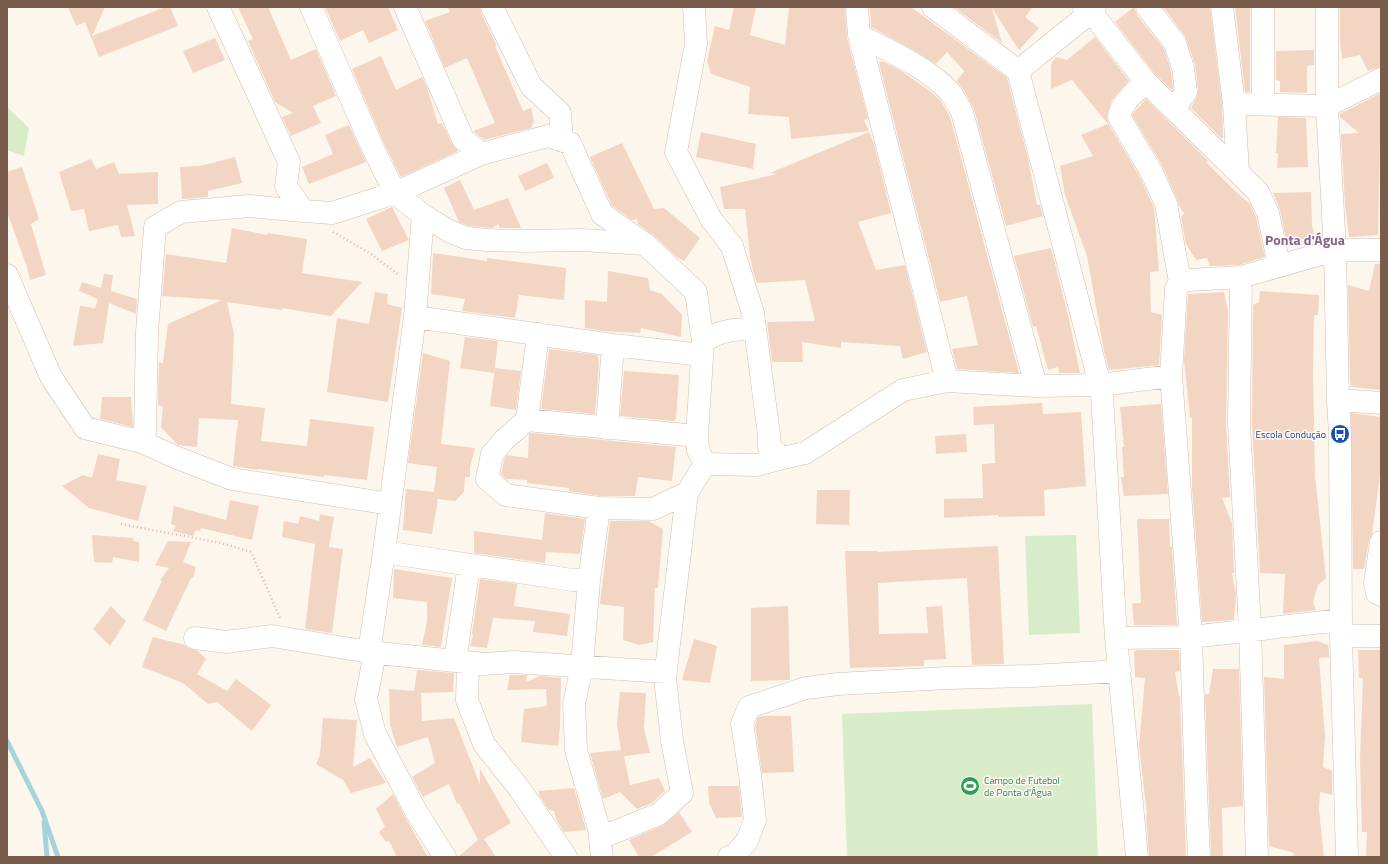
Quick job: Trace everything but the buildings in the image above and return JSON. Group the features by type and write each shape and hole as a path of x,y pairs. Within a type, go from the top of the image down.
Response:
{"street":[{"path":"218,7 289,162 286,186 303,211"},
{"path":"311,7 371,144 395,193 423,215 449,231 466,238 523,241 582,240 645,244"},
{"path":"405,7 463,139 481,154"},
{"path":"492,7 531,86 560,112 562,141"},
{"path":"694,7 696,44 676,152 711,218 732,246 752,313 755,329 769,434 769,447 783,458"},
{"path":"857,7 859,35 947,381"},
{"path":"933,7 1018,71 1100,385 1102,395 1116,638 1137,857"},
{"path":"1147,7 1176,43 1183,68 1186,92 1174,109"},
{"path":"1222,7 1234,104 1238,172"},
{"path":"1263,7 1263,104"},
{"path":"1327,7 1327,106 1334,250 1340,434 1341,628 1347,857"},
{"path":"1018,71 1090,9 1146,82 1258,192 1268,213 1279,265"},
{"path":"859,35 888,50 929,75 949,91 962,112 1036,386"},
{"path":"1234,104 1327,106 1381,80"},
{"path":"1146,82 1123,106 1119,117 1152,173 1166,204 1180,282 1176,289 1171,376 1191,636 1195,784 1199,857"},
{"path":"142,442 145,432 147,332 154,227 181,212 249,206 332,213 395,193 481,154 548,136 570,143 602,214 645,244 696,292 702,348 697,436 698,450 705,464"},
{"path":"423,215 415,317 366,699 375,734 417,813 445,857"},
{"path":"1180,282 1189,280 1241,277 1334,250 1381,250"},
{"path":"7,274 51,376 85,428 142,442 175,457 232,479 390,504"},
{"path":"1241,277 1239,424 1250,629 1257,857"},
{"path":"415,317 613,345 702,348"},
{"path":"702,348 712,335 738,329 755,329"},
{"path":"538,334 527,420 505,439 492,454 487,479 506,495 599,508 653,509 687,493"},
{"path":"607,428 613,345"},
{"path":"705,464 757,465 804,453 903,390 947,381 1036,386 1100,385 1171,376"},
{"path":"1338,400 1381,403"},
{"path":"527,420 697,436"},
{"path":"599,508 589,580 582,666 574,704 576,750 591,800 601,848 659,814 682,793 672,741 665,678 687,493 705,464"},
{"path":"1381,542 1375,583 1378,593 1381,595"},
{"path":"384,552 572,580 589,580"},
{"path":"468,565 462,662 467,700 484,744 519,788 566,857"},
{"path":"1116,638 1191,636 1250,629 1341,628 1381,636"},
{"path":"195,638 226,642 272,636 372,652 462,662 484,664 513,662 666,672"},
{"path":"734,856 747,841 754,820 750,774 742,723 749,707 806,688 838,684 1120,671"}],"path":[{"path":"333,232 370,254 417,288"},
{"path":"121,524 221,543 251,552 289,638"}],"green space":[{"path":"7,107 29,128 24,156 7,150"},
{"path":"1076,535 1080,633 1029,635 1025,536"},
{"name":"Campo de Futebol de Ponta d'Água","path":"1092,704 1098,857 847,857 842,714"}],"waterway":[{"path":"7,741 42,811 58,857"},
{"path":"44,822 47,857"}],"place":[{"name":"Escola Condução","path":"1340,434"},
{"name":"Campo de Futebol de Ponta d'Água","path":"970,786"}],"district":[{"name":"Ponta d'Água","path":"1305,239"}]}
